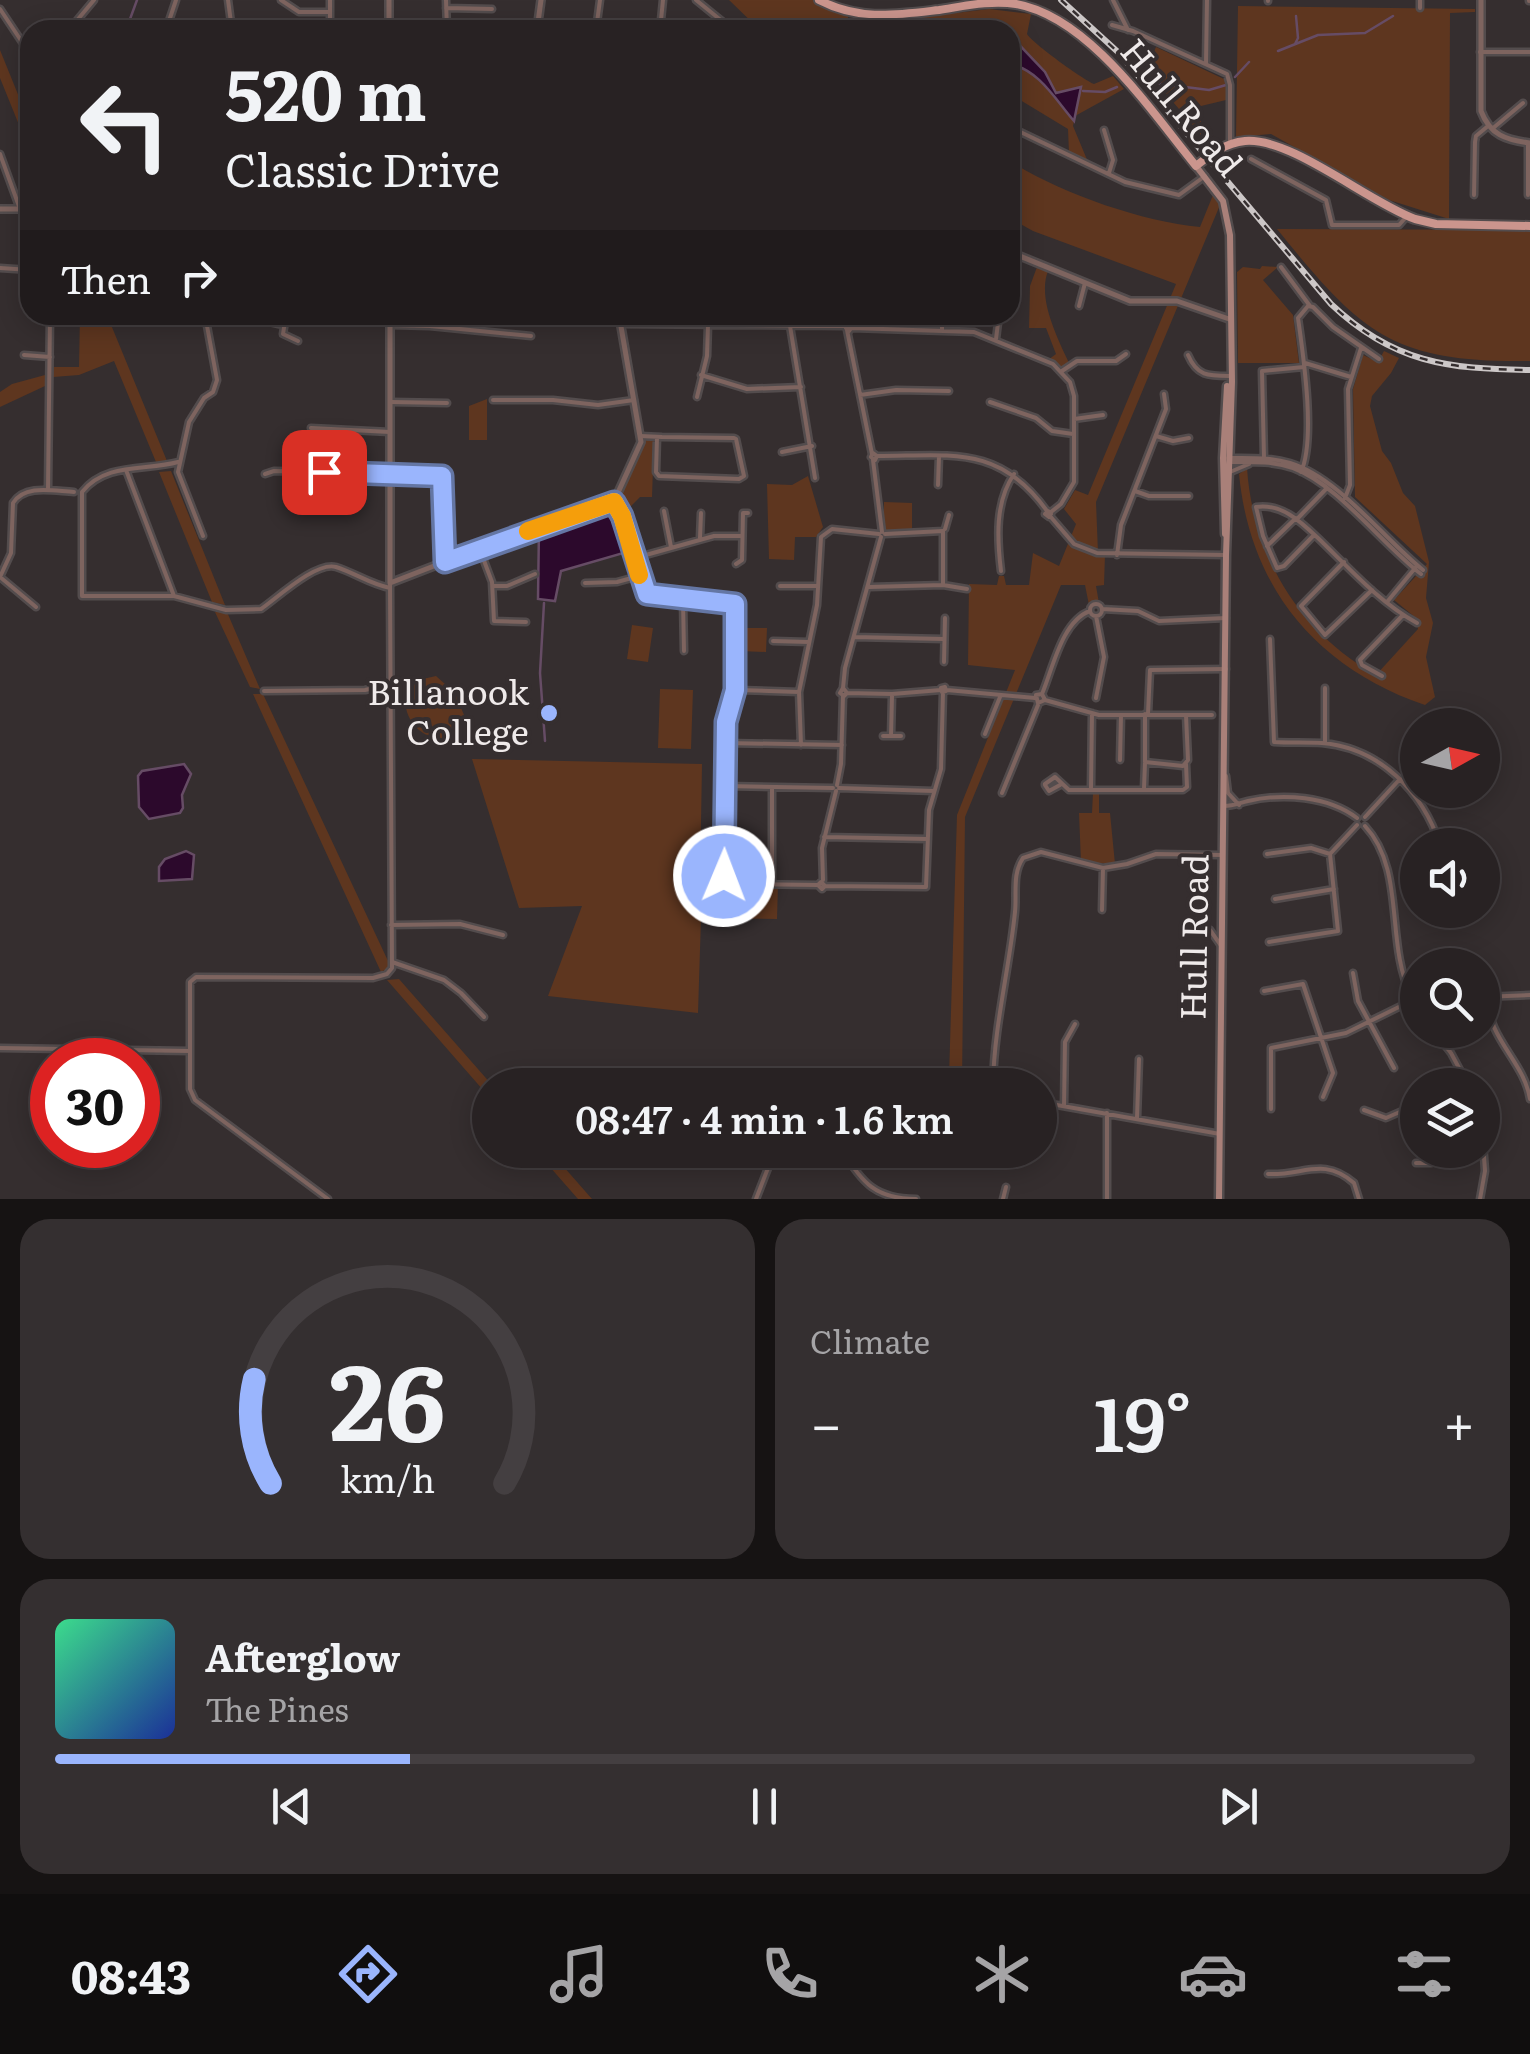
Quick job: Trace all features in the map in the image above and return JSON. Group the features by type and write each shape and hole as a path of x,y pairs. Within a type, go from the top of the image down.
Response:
{"main road":[{"name":"Hull Road","path":"819,0 851,13 882,16 962,3 1020,5 1066,24 1109,63 1223,201 1230,224 1219,1199"},
{"path":"1196,166 1230,144 1251,141 1276,146 1407,216 1436,224 1530,226"},
{"name":"Hull Road","path":"1226,555 1229,376"}],"street":[{"path":"79,18 94,0"},
{"path":"281,0 299,12 330,12"},
{"path":"330,0 330,20"},
{"path":"446,0 447,20"},
{"path":"696,0 721,20"},
{"path":"1113,0 1128,30"},
{"path":"1206,0 1206,63"},
{"path":"1420,0 1420,8"},
{"path":"1481,0 1479,101 1490,128 1507,140 1529,143 1528,194"},
{"path":"446,8 492,9"},
{"path":"0,9 20,39"},
{"path":"882,16 883,20"},
{"path":"1110,25 1206,63 1229,78 1230,144"},
{"path":"1480,52 1530,52"},
{"path":"1474,195 1476,136 1523,103"},
{"path":"1104,130 1113,160 1108,175"},
{"path":"1020,132 1108,175 1180,195 1205,176"},
{"path":"0,154 20,209 0,209"},
{"path":"1251,159 1326,200 1332,225 1400,225 1407,216"},
{"path":"1020,257 1130,300 1177,301 1229,319"},
{"path":"1281,267 1310,306 1380,359"},
{"path":"1079,306 1085,283"},
{"path":"1302,470 1306,456 1305,365 1298,318 1310,306"},
{"path":"48,491 50,325"},
{"path":"203,536 181,486 178,462 189,422 204,398 213,392 217,380 207,325"},
{"path":"280,325 284,334 298,340"},
{"path":"328,1199 193,1096 192,978 374,978 387,974 392,962 390,325 531,336"},
{"path":"178,462 100,476 82,492 80,591 86,597 174,596 226,610 261,609 276,593 286,592 321,568 334,566 361,580 390,585 614,499 640,448 620,325"},
{"path":"697,398 707,356 708,325"},
{"path":"749,325 974,332 1054,364 1062,371 1074,396 1074,482 1062,504 1049,513"},
{"path":"822,884 824,837 836,788 852,637 882,534 874,456 851,346 852,325"},
{"path":"942,325 942,330"},
{"path":"996,339 998,325"},
{"path":"790,326 815,478"},
{"path":"1343,500 1350,485 1351,377 1361,348"},
{"path":"1062,371 1077,361 1116,361 1126,354"},
{"path":"1188,355 1202,374 1229,376"},
{"path":"24,356 50,357"},
{"path":"1264,458 1262,370 1305,365 1351,377"},
{"path":"702,375 755,390 801,386"},
{"path":"860,395 896,390 949,391"},
{"path":"1117,555 1121,525 1166,409 1164,394"},
{"path":"492,400 598,405 634,400"},
{"path":"390,402 447,403"},
{"path":"990,402 1036,418 1052,431 1074,434"},
{"path":"1231,413 1232,442 1241,458"},
{"path":"1074,418 1102,416"},
{"path":"317,430 390,432"},
{"path":"640,436 657,436 736,439 744,476 659,476 657,436"},
{"path":"1156,436 1174,442 1189,438"},
{"path":"782,452 812,446"},
{"path":"874,456 938,456 998,464 1026,484 1078,546 1097,553 1226,555"},
{"path":"938,456 938,485"},
{"path":"1226,460 1264,458 1302,470 1343,500 1422,572"},
{"path":"1226,460 1302,470 1343,500"},
{"path":"1230,472 1254,462"},
{"path":"126,470 174,596"},
{"path":"266,474 285,471 442,476 445,562"},
{"path":"1001,571 999,507 1003,490 1014,474"},
{"path":"1267,547 1327,488"},
{"path":"36,607 0,577 11,553 12,508 17,496 28,490 74,492"},
{"path":"1135,491 1150,496 1190,496"},
{"path":"614,499 647,594 733,603 737,607 735,690 726,717 725,743 727,882 923,888 928,884 929,810 941,769 944,691"},
{"path":"1314,535 1279,569 1267,547 1256,509 1260,505 1271,507 1297,519 1344,562 1372,590 1417,623"},
{"path":"664,511 671,547"},
{"path":"700,540 701,513"},
{"path":"736,564 742,560 742,513 748,513"},
{"path":"943,586 944,531 949,515"},
{"path":"0,528 11,528"},
{"path":"802,745 800,692 818,586 820,543 826,532 944,531"},
{"path":"634,558 714,536 742,536"},
{"path":"480,550 493,586 494,621 526,622"},
{"path":"1344,562 1301,606 1326,635 1372,590"},
{"path":"1387,602 1416,567"},
{"path":"493,586 506,586 536,574"},
{"path":"585,583 617,582 640,576"},
{"path":"780,586 818,586"},
{"path":"868,588 968,589"},
{"path":"683,598 684,651"},
{"path":"844,692 944,691 1037,701 1044,697 1074,621 1095,604 1102,610 1138,611 1159,621 1226,618"},
{"path":"1096,616 1102,610"},
{"path":"1090,611 1096,616 1104,658 1096,698"},
{"path":"1382,676 1360,660 1403,615"},
{"path":"944,662 945,618"},
{"path":"852,637 944,639"},
{"path":"1269,942 1338,931 1330,854 1400,779 1370,758 1325,744 1274,742 1270,639"},
{"path":"773,641 809,642"},
{"path":"1144,788 1150,670 1226,668"},
{"path":"264,691 365,690 390,685"},
{"path":"1325,688 1325,744"},
{"path":"735,690 800,692"},
{"path":"891,736 892,694"},
{"path":"985,734 1001,696"},
{"path":"1002,793 1037,701 1044,697 1092,713 1212,715"},
{"path":"1091,788 1092,713"},
{"path":"1120,760 1121,715"},
{"path":"1060,785 1072,790 1184,790 1186,715"},
{"path":"882,736 901,736"},
{"path":"725,743 842,745"},
{"path":"1145,762 1186,764"},
{"path":"1226,776 1228,793 1239,805"},
{"path":"725,786 934,792"},
{"path":"772,787 772,884"},
{"path":"1224,806 1315,799 1335,805 1366,826"},
{"path":"1365,817 1366,826 1385,856 1400,961"},
{"path":"824,837 928,839"},
{"path":"1267,854 1311,848 1330,854"},
{"path":"993,1068 1018,865 1028,855 1041,852 1103,868 1156,854 1223,856"},
{"path":"1102,910 1103,868"},
{"path":"1275,899 1334,889"},
{"path":"1194,922 1210,930 1222,947"},
{"path":"391,925 460,924 503,935"},
{"path":"392,962 444,980 484,1017"},
{"path":"1353,973 1358,1001 1394,1068"},
{"path":"1264,990 1303,984 1333,1073 1323,1097"},
{"path":"1500,996 1530,995"},
{"path":"1271,1108 1270,1048 1346,1033 1400,1007"},
{"path":"1064,1106 1065,1042 1076,1024"},
{"path":"1500,1041 1526,1084 1530,1099"},
{"path":"0,1048 191,1052"},
{"path":"1137,1118 1139,1060"},
{"path":"1057,1105 1220,1134"},
{"path":"1364,1110 1386,1118 1400,1112"},
{"path":"1107,1113 1107,1199"},
{"path":"756,1199 768,1168"},
{"path":"853,1168 858,1176 892,1199 916,1199"},
{"path":"1268,1174 1329,1168 1354,1183 1359,1199"},
{"path":"1480,1199 1485,1168"},
{"path":"1003,1199 1006,1187"},
{"path":"871,1199 876,1190"}],"shaded area":[{"path":"729,0 813,0 848,16 848,20 750,20"},
{"path":"1238,6 1475,9 1450,13 1449,219 1389,200 1271,134 1236,137"},
{"path":"989,9 1031,14 1027,34 1038,45 1094,84 1113,76 1124,89 1075,116 1073,126 1088,162 1069,153 1068,129 1020,100 1020,20 907,19"},
{"path":"1020,46 1045,72 1056,93 1081,87 1074,121 1053,95 1020,67"},
{"path":"1156,47 1226,80 1226,100 1201,106 1201,135 1146,70"},
{"path":"0,50 20,99 20,127 0,78"},
{"path":"1020,167 1076,194 1177,224 1200,227 1213,195 1220,205 1096,502 1098,553 1105,554 1104,585 1096,586 1099,603 1089,605 1085,585 1061,585 965,817 962,1068 949,1068 957,815 1015,670 968,665 969,584 997,585 999,576 1004,576 1006,585 1029,585 1033,553 1059,566 1076,524 1064,509 1075,490 1088,495 1176,284 1020,224"},
{"path":"1277,229 1530,230 1530,361 1444,356 1411,348 1383,335 1333,294"},
{"path":"1037,267 1048,271 1047,306 1070,365 1062,371 1048,360 1056,354 1046,328 1029,328 1030,286"},
{"path":"1243,267 1278,267 1263,280 1293,315 1299,363 1238,363 1237,272"},
{"path":"80,325 111,325 167,461 156,462 114,361 79,375 53,377 54,367 79,367"},
{"path":"1384,351 1399,358 1372,396 1370,406 1382,451 1403,493 1415,506 1429,562 1426,598 1433,623 1426,657 1435,697 1425,705 1352,669 1322,646 1296,618 1274,587 1258,553 1239,474 1247,468 1259,531 1285,588 1324,637 1376,675 1418,629 1416,618 1394,600 1427,564 1355,497 1353,389 1363,355 1378,362"},
{"path":"45,375 45,386 0,407 0,392 12,384"},
{"path":"487,399 487,440 469,440 469,406"},
{"path":"644,439 654,439 652,497 640,497 625,512 621,497"},
{"path":"171,471 225,605 212,602 159,472"},
{"path":"808,476 823,527 816,537 795,537 794,560 769,559 767,484 792,485"},
{"path":"884,502 912,503 912,530 884,530"},
{"path":"611,506 616,510 627,552 561,571 555,601 538,599 539,528"},
{"path":"215,612 227,612 260,689 250,687"},
{"path":"632,625 653,628 648,662 627,659"},
{"path":"740,628 767,628 766,652 739,651"},
{"path":"436,676 455,693 464,715 458,732 446,738 434,738 415,726 406,704 414,681"},
{"path":"660,689 693,690 691,749 658,748"},
{"path":"253,694 263,694 389,963 381,972"},
{"path":"472,759 702,764 700,883 778,884 777,919 701,918 698,1013 548,996 582,906 519,908"},
{"path":"184,764 191,774 180,813 149,819 139,807 138,776 142,771"},
{"path":"1093,793 1099,793 1099,813 1110,813 1115,864 1081,862 1079,813 1092,813"},
{"path":"186,851 194,855 192,879 159,881 159,867 165,859"},
{"path":"399,979 477,1068 472,1068 472,1077 387,980"},
{"path":"551,1168 565,1168 592,1199 578,1199"}],"waterway":[{"path":"130,20 137,0"},
{"path":"1295,44 1296,16"},
{"path":"1278,51 1318,35 1365,33 1393,16"},
{"path":"1235,77 1249,62"},
{"path":"1146,82 1209,90 1226,85"},
{"path":"1083,91 1105,92 1117,87"},
{"path":"544,603 540,673 545,741"}],"railway":[{"path":"1061,0 1119,53 1331,304 1354,324 1400,351 1423,359 1473,368 1530,370"}],"slow traffic":[{"path":"528,531 614,502 622,516 639,575"}],"place":[{"name":"Billanook College","path":"549,713"}],"route":[{"path":"324,472 442,476 445,562 614,502 647,594 735,604 735,690 726,722 724,876"}]}
